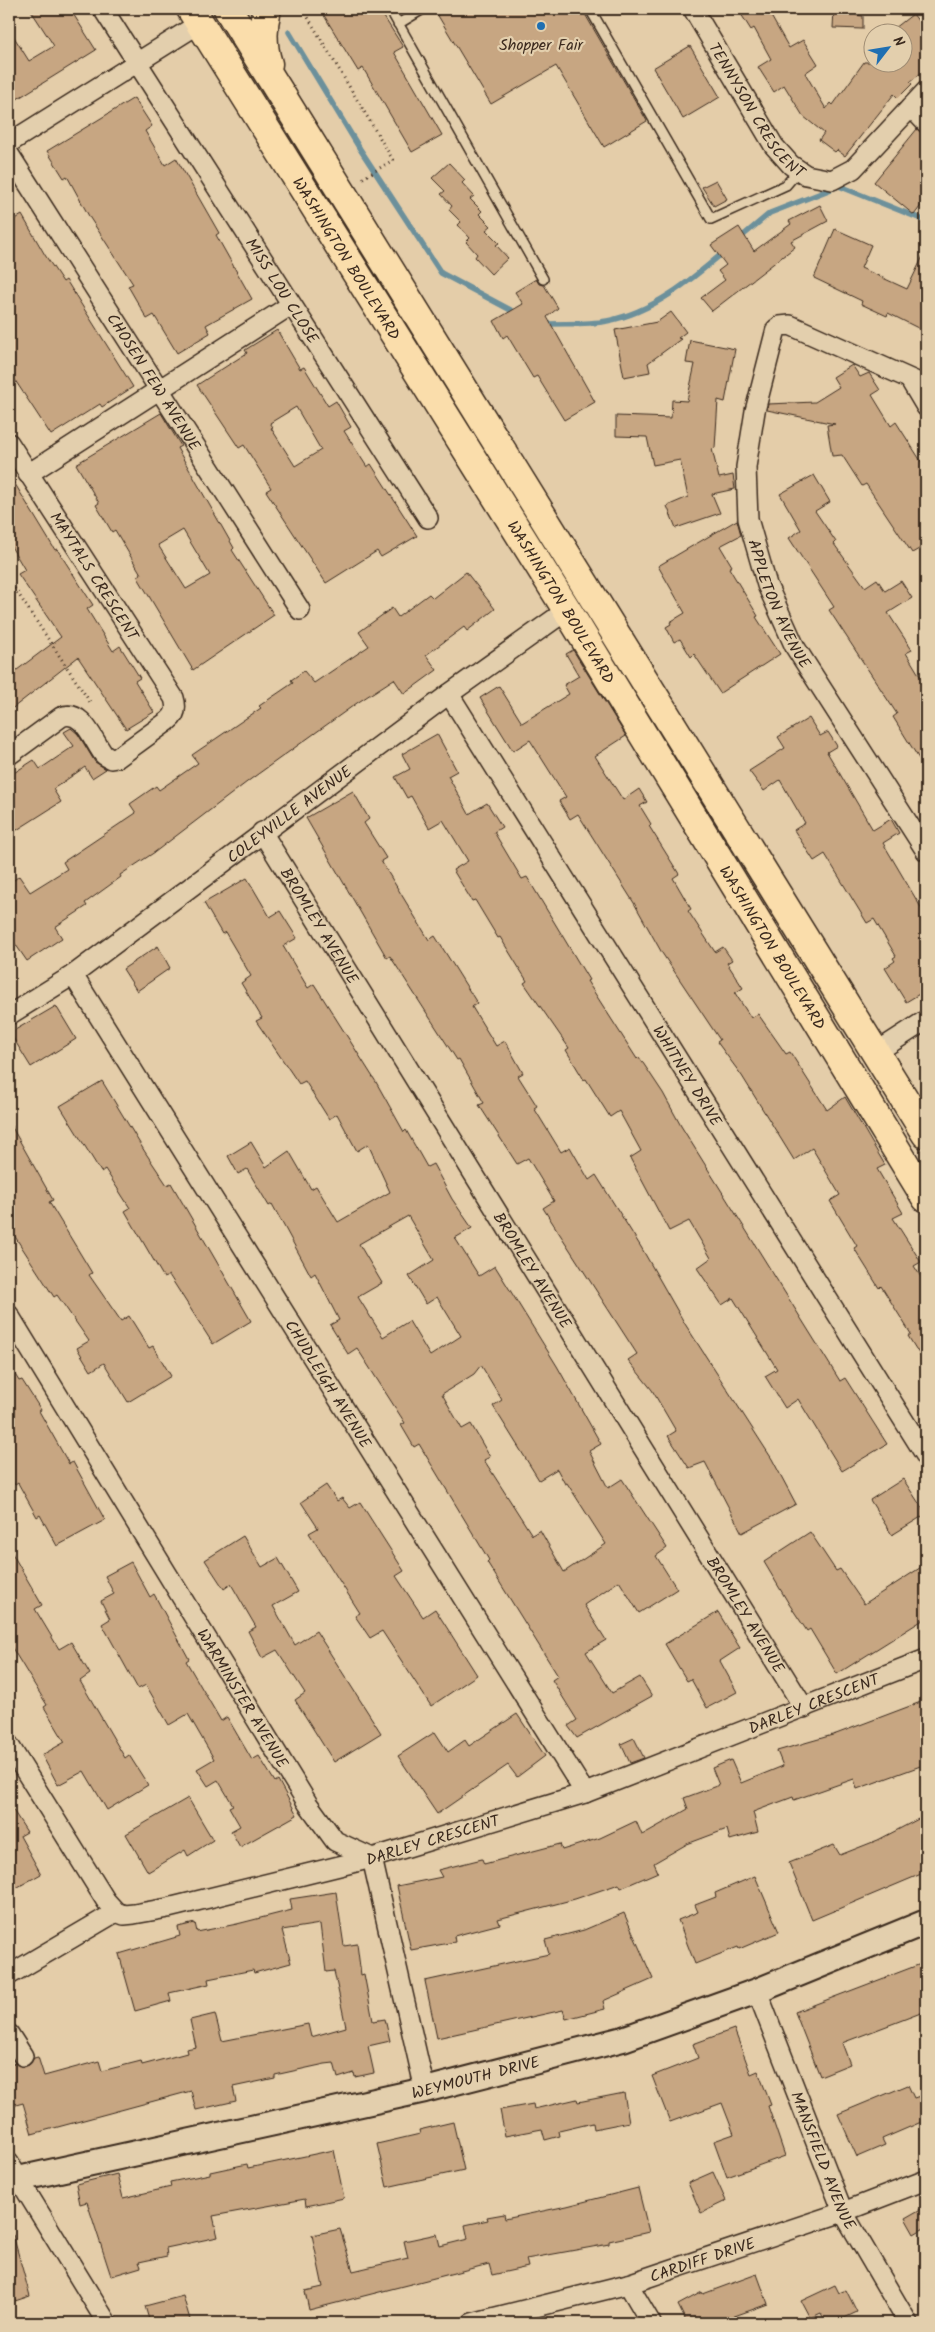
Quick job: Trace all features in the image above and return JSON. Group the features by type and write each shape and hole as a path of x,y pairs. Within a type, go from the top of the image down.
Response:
{"highway":[{"name":"WASHINGTON BOULEVARD","path":"228,9 926,1134"},
{"path":"267,9 263,24 264,49 271,76"},
{"name":"WASHINGTON BOULEVARD","path":"204,13 926,1198"}],"street":[{"name":"MISS LOU CLOSE","path":"103,9 428,518"},
{"name":"TENNYSON CRESCENT","path":"693,9 774,146 806,176 832,180 853,169 926,91"},
{"path":"9,143 136,62 204,13"},
{"path":"911,107 926,122"},
{"name":"CHOSEN FEW AVENUE","path":"9,154 300,610"},
{"path":"28,474 291,305"},
{"name":"APPLETON AVENUE","path":"918,383 790,326 780,326 776,328 755,411 746,467 748,519 767,585 795,646 926,851"},
{"path":"918,383 926,406"},
{"name":"MAYTALS CRESCENT","path":"9,443 174,698 176,709 172,718 117,758 104,756 80,719 70,715 60,717 9,755"},
{"name":"COLEYVILLE AVENUE","path":"9,1016 73,975 262,832 449,694 567,610"},
{"name":"WHITNEY DRIVE","path":"449,694 926,1456"},
{"name":"BROMLEY AVENUE","path":"262,832 804,1708"},
{"name":"CHUDLEIGH AVENUE","path":"73,975 585,1793"},
{"path":"875,1053 926,1020"},
{"name":"WARMINSTER AVENUE","path":"9,1315 308,1804 335,1841 372,1858"},
{"name":"DARLEY CRESCENT","path":"116,1912 124,1915 168,1908 372,1858 585,1793 926,1660"},
{"path":"9,1745 95,1884 116,1912 9,1975"},
{"path":"372,1858 425,2090"},
{"name":"WEYMOUTH DRIVE","path":"12,2174 425,2090 623,2038 757,1991 926,1922"},
{"name":"MANSFIELD AVENUE","path":"757,1991 843,2212 908,2323"},
{"path":"9,2034 23,2056"},
{"path":"12,2174 107,2323"},
{"name":"CARDIFF DRIVE","path":"472,2323 628,2284 843,2212 926,2180"},
{"path":"628,2284 651,2323"}],"lane":[{"path":"390,9 543,279"},
{"path":"398,24 423,9"},
{"path":"590,9 712,219 786,185 799,170"}],"path":[{"path":"302,9 393,160 362,178"},
{"path":"9,580 97,712"}],"building":[{"path":"30,9 70,9 96,50 9,104 9,29 29,61 54,46"},
{"path":"320,9 379,9 403,47 394,52 442,135 412,152 363,68 358,71"},
{"path":"434,9 582,9 647,121 604,147 556,66 491,104"},
{"path":"749,9 767,9 789,48 803,40 818,64 805,73 826,109 831,103 833,105 862,65 862,72 912,72 912,22 903,22 913,14 926,31 926,69 910,82 912,84 898,98 894,94 845,156 837,150 835,152 819,140 824,133 803,116 784,85 774,92 758,67 771,59 754,28 751,30 741,14"},
{"path":"834,9 856,9 856,15 863,16 862,29 833,28"},
{"path":"690,46 720,97 683,119 653,68"},
{"path":"134,98 152,126 145,131 165,165 176,158 219,233 216,235 252,299 206,325 210,333 177,353 154,315 147,319 128,286 133,284 90,218 67,176 64,178 47,151"},
{"path":"917,129 926,134 926,199 914,215 874,182"},
{"path":"449,163 465,180 462,183 474,196 470,199 482,211 479,214 491,226 486,230 499,243 496,245 508,258 491,274 475,257 477,254 466,242 470,238 458,225 461,222 449,210 452,206 441,194 445,191 432,178"},
{"path":"716,180 727,199 714,206 702,187"},
{"path":"820,205 828,221 791,241 795,247 712,311 701,298 725,280 718,271 726,265 711,245 739,227 754,251 791,224 789,221"},
{"path":"22,215 45,255 63,282 66,280 133,387 102,407 100,404 51,435 9,371 9,223"},
{"path":"835,229 871,245 861,268 907,289 926,250 926,332 888,313 887,316 861,304 862,301 814,278"},
{"path":"536,279 539,284 544,285 558,308 547,317 595,402 564,420 537,376 533,378 507,335 503,338 494,321 523,304 515,292"},
{"path":"671,312 686,332 678,338 681,339 648,363 650,372 624,377 615,330 657,322"},
{"path":"277,330 300,369 304,367 328,406 336,401 351,427 344,431 367,467 371,464 417,536 381,557 377,551 326,583 266,491 271,488 244,445 239,448 197,385 247,353 245,350","holes":["296,407 321,450 295,466 271,428 273,427 270,423"]},
{"path":"690,340 735,349 725,402 718,400 715,448 712,449 719,478 733,475 735,489 712,494 720,513 676,528 667,506 688,497 680,460 653,465 647,437 616,436 616,416 671,418 672,400 687,401 695,364 686,363"},
{"path":"852,365 860,377 869,373 880,390 872,395 891,426 896,422 926,469 926,545 912,553 866,484 862,486 842,455 832,456 827,425 835,424 767,410 768,404 815,402 839,387 833,377"},
{"path":"161,413 181,446 177,448 234,548 232,550 274,615 193,670 137,576 141,574 115,530 112,532 96,505 99,503 76,464","holes":["183,530 210,575 186,589 158,545"]},
{"path":"9,474 55,550 57,549 93,605 87,609 113,651 120,646 140,678 135,681 154,712 126,729 78,657 9,711 9,676 61,637 18,574 25,570 9,543"},
{"path":"814,475 830,502 815,511 836,542 834,544 865,587 877,579 885,591 901,581 912,598 888,613 912,650 906,653 926,686 926,770 893,717 897,714 829,610 834,607 789,538 801,530 780,494"},
{"path":"737,520 741,535 720,546 732,566 729,568 758,616 756,617 780,654 720,693 694,654 691,657 680,639 674,642 666,627 671,624 670,622 685,613 658,566"},
{"path":"466,572 495,609 467,631 464,627 426,655 437,670 404,694 394,679 357,703 251,779 155,852 120,875 121,877 85,903 87,906 55,927 62,938 27,961 9,935 9,884 19,876 30,892 67,869 63,862 136,813 130,804 156,786 159,790 198,763 192,755 261,708 259,706 293,683 291,680 304,671 314,683 369,646 359,632 392,608 398,617 429,594 433,598"},
{"path":"573,650 626,736 595,756 623,800 639,789 647,802 640,806 651,824 649,826 679,874 673,878 691,909 688,911 715,952 723,947 732,960 727,963 743,988 735,993 751,1018 758,1014 786,1054 790,1052 827,1110 845,1097 885,1165 877,1169 903,1213 893,1218 921,1262 914,1266 926,1285 926,1365 908,1336 911,1334 881,1286 879,1288 854,1248 857,1246 830,1201 840,1195 812,1148 794,1160 742,1076 717,1042 720,1040 662,953 634,903 578,814 570,819 559,801 566,797 530,740 513,751 480,698 499,686 522,723 569,694 564,685 579,676 566,654"},
{"path":"809,718 820,736 828,732 837,746 827,752 873,830 891,819 899,833 883,843 926,916 926,990 906,1002 885,968 895,961 893,958 896,956 874,919 867,923 825,854 814,861 794,830 805,823 780,780 764,791 749,771 785,748 778,737"},
{"path":"71,728 78,734 95,762 106,769 92,778 85,767 53,789 61,802 9,835 9,776 34,760 40,769 74,746 64,732"},
{"path":"437,734 457,771 448,776 469,814 487,803 502,827 494,832 522,879 527,877 589,980 587,981 637,1059 639,1057 663,1093 681,1126 840,1381 845,1378 887,1444 842,1471 798,1399 785,1408 765,1376 777,1369 733,1298 722,1305 697,1268 711,1258 689,1221 669,1231 630,1158 641,1151 619,1111 610,1117 586,1079 584,1080 566,1050 569,1048 524,983 527,981 500,937 498,938 475,900 472,901 453,870 468,861 443,820 429,828 411,796 407,798 395,777 410,769 402,754"},
{"path":"353,791 369,819 364,823 386,858 381,861 429,940 435,936 477,1003 472,1007 496,1046 505,1041 523,1073 518,1076 537,1106 534,1108 561,1152 570,1147 589,1180 596,1175 641,1247 685,1324 772,1459 796,1504 742,1533 705,1462 689,1468 668,1436 676,1431 652,1390 628,1360 637,1354 543,1208 554,1201 528,1158 517,1164 479,1105 484,1103 459,1059 457,1060 390,956 387,958 306,818"},
{"path":"247,878 270,917 280,911 297,938 283,946 308,988 314,984 376,1082 404,1132 406,1130 427,1167 433,1164 452,1199 472,1228 455,1238 479,1276 495,1266 557,1366 601,1444 589,1451 608,1488 622,1479 667,1548 656,1556 677,1589 639,1613 619,1581 584,1605 606,1640 586,1652 612,1693 640,1677 652,1696 577,1738 568,1726 577,1720 552,1680 558,1676 487,1562 489,1560 419,1444 414,1447 401,1425 405,1423 357,1348 348,1354 330,1325 339,1320 315,1273 311,1276 272,1204 269,1206 247,1169 238,1174 228,1156 251,1142 266,1167 289,1151 311,1189 316,1186 338,1222 390,1192 368,1144 357,1151 337,1114 329,1119 305,1081 299,1084 256,1021 262,1018 241,983 251,976 225,932 222,934 204,903","holes":["408,1216 434,1260 409,1276 426,1304 437,1297 461,1336 430,1356 409,1321 383,1337 358,1297 382,1283 359,1244","481,1365 502,1400 493,1406 539,1480 557,1469 565,1484 567,1483 606,1544 564,1572 540,1530 532,1535 484,1460 490,1457 471,1424 462,1429 442,1394 474,1374"]},
{"path":"158,946 170,968 137,991 123,969"},
{"path":"56,1006 76,1039 31,1067 10,1033"},
{"path":"102,1081 167,1185 171,1183 251,1321 213,1344 169,1275 164,1278 125,1211 130,1208 105,1169 101,1172 60,1106"},
{"path":"9,1122 53,1200 49,1202 92,1273 89,1275 121,1321 129,1316 149,1348 153,1346 171,1376 128,1402 104,1363 91,1371 77,1348 89,1341 57,1295 54,1297 12,1232 15,1230 9,1220"},
{"path":"9,1365 19,1381 22,1380 41,1410 39,1411 69,1464 73,1462 105,1520 57,1546 40,1515 37,1517 18,1483 15,1485 9,1475"},
{"path":"903,1479 926,1514 892,1535 870,1500"},
{"path":"326,1485 337,1501 342,1498 350,1508 360,1502 404,1571 396,1576 423,1617 435,1609 477,1675 431,1706 382,1631 370,1638 355,1616 360,1613 309,1533 318,1528 301,1502"},
{"path":"810,1532 836,1571 840,1569 864,1604 926,1564 926,1618 837,1674 810,1629 807,1631 789,1604 764,1562"},
{"path":"243,1536 262,1567 278,1558 298,1592 273,1606 295,1645 316,1631 381,1733 334,1762 295,1700 305,1693 277,1650 262,1658 248,1631 256,1627 231,1584 224,1589 205,1560"},
{"path":"9,1548 42,1605 35,1609 59,1649 71,1642 90,1674 80,1681 125,1758 129,1755 148,1785 107,1810 84,1771 58,1785 42,1755 65,1742 44,1707 47,1705 9,1643"},
{"path":"131,1562 150,1597 154,1594 189,1659 186,1661 221,1721 227,1717 252,1760 259,1756 275,1782 278,1780 297,1815 240,1847 231,1831 240,1826 229,1807 233,1805 218,1780 208,1786 197,1769 214,1759 188,1714 169,1725 146,1685 138,1689 102,1624 110,1619 101,1601 114,1594 105,1576"},
{"path":"718,1612 740,1648 720,1661 737,1692 707,1708 691,1679 687,1681 665,1644"},
{"path":"926,1700 926,1764 857,1789 854,1779 794,1800 793,1797 753,1812 758,1832 730,1840 727,1829 687,1844 654,1863 658,1872 621,1888 619,1884 575,1899 498,1919 500,1924 454,1936 455,1942 411,1950 397,1886 442,1877 438,1870 482,1859 484,1864 560,1844 562,1850 600,1838 636,1821 642,1835 688,1809 684,1798 719,1785 712,1768 731,1760 741,1783 783,1766 777,1751 836,1734"},
{"path":"517,1714 545,1756 517,1777 508,1765 437,1814 398,1756 435,1732 448,1752 465,1740 469,1746"},
{"path":"634,1738 644,1758 630,1763 621,1744"},
{"path":"188,1798 213,1840 188,1856 185,1850 148,1872 126,1834"},
{"path":"9,1804 27,1832 20,1836 41,1874 9,1892"},
{"path":"926,1815 926,1872 812,1920 789,1863 834,1845 840,1855 878,1840"},
{"path":"755,1876 779,1932 739,1949 738,1947 695,1964 678,1920 698,1912 695,1905 716,1897 715,1893"},
{"path":"336,1892 344,1946 357,1944 361,1975 364,1974 373,2021 385,2019 390,2041 368,2046 374,2073 355,2077 354,2073 338,2078 334,2063 325,2064 233,2087 236,2101 196,2110 191,2091 32,2134 23,2103 9,2107 9,2065 15,2063 24,2067 29,2065 34,2058 38,2057 44,2076 99,2061 102,2071 141,2061 142,2065 187,2053 186,2049 196,2047 190,2020 215,2014 222,2041 308,2024 311,2037 346,2027 334,1971 326,1972 320,1924 282,1930 291,1963 254,1973 253,1970 208,1979 209,1984 169,1993 171,2001 135,2011 119,1954 180,1936 178,1927 195,1923 197,1932 237,1924 292,1910 290,1899"},
{"path":"624,1913 653,1979 603,2001 605,2009 566,2019 563,2010 437,2038 425,1981 549,1954 545,1940 584,1930"},
{"path":"926,1962 926,2011 842,2043 850,2064 820,2076 795,2012"},
{"path":"734,2029 751,2074 758,2071 771,2105 768,2106 785,2156 727,2177 714,2141 734,2134 722,2103 670,2122 652,2076 698,2058 693,2044"},
{"path":"908,2085 914,2098 926,2094 926,2120 882,2139 885,2145 857,2157 838,2114"},
{"path":"624,2093 629,2122 594,2129 593,2123 559,2131 560,2136 545,2140 542,2129 505,2136 500,2110 533,2104 534,2109 577,2099 578,2102"},
{"path":"453,2122 464,2170 387,2187 377,2144 420,2134 419,2130"},
{"path":"334,2150 344,2198 306,2206 305,2199 213,2216 218,2237 166,2248 167,2256 139,2262 141,2267 111,2276 87,2202 80,2204 76,2184 117,2174 123,2198 171,2187 170,2182 210,2174 210,2172 247,2164 248,2168"},
{"path":"713,2172 726,2201 701,2213 688,2183"},
{"path":"638,2188 649,2232 609,2241 609,2244 526,2259 528,2267 492,2275 489,2264 309,2310 305,2291 323,2287 312,2235 340,2229 353,2271 408,2258 404,2241 437,2234 440,2246 468,2239 465,2225 488,2220 487,2217 504,2214 505,2219"},
{"path":"926,2206 926,2227 914,2234 905,2218"},
{"path":"9,2235 13,2235 30,2296 9,2303"},
{"path":"757,2274 768,2304 715,2323 687,2323 678,2305 702,2292 703,2294"},
{"path":"835,2285 839,2293 846,2290 857,2312 834,2323 826,2323 821,2313 810,2318 801,2301"},
{"path":"183,2296 191,2323 150,2323 145,2306"}],"waterway":[{"path":"289,32 360,149 441,273 518,314"},
{"path":"739,239 770,213 839,186 926,221"},
{"path":"545,324 599,322 624,317 670,294 725,251"}],"place":[{"name":"Shopper Fair","path":"541,26"}]}
